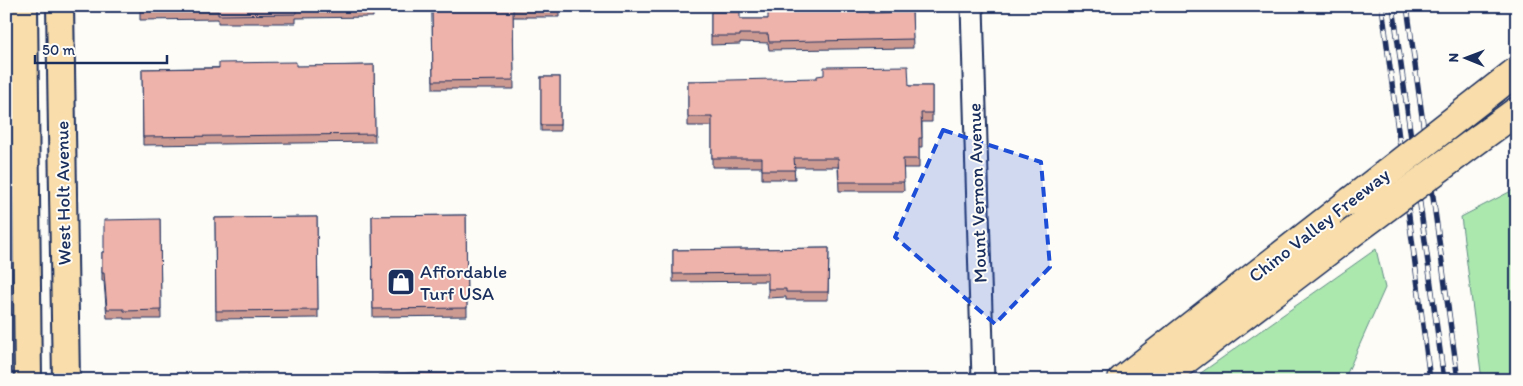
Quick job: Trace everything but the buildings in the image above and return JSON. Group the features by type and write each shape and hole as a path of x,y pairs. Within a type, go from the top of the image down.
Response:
{"highway":[{"name":"Chino Valley Freeway","path":"1126,377 1517,71"},
{"name":"Chino Valley Freeway","path":"1160,380 1349,235 1514,114"}],"main road":[{"name":"West Holt Avenue","path":"24,6 28,367"},
{"name":"West Holt Avenue","path":"60,6 66,380"},
{"path":"28,367 40,362 47,380"}],"street":[{"name":"Mount Vernon Avenue","path":"972,6 983,380"}],"highlighted area":[{"path":"943,130 1041,162 1050,267 995,324 895,237"}],"green space":[{"path":"1517,188 1517,380 1482,380 1461,217"},
{"path":"1376,249 1385,288 1344,380 1191,380"}],"railway":[{"path":"1382,6 1430,380"},
{"path":"1393,6 1444,380"},
{"path":"1407,6 1458,380"}],"place":[{"name":"Affordable Turf USA","path":"401,282"}]}
